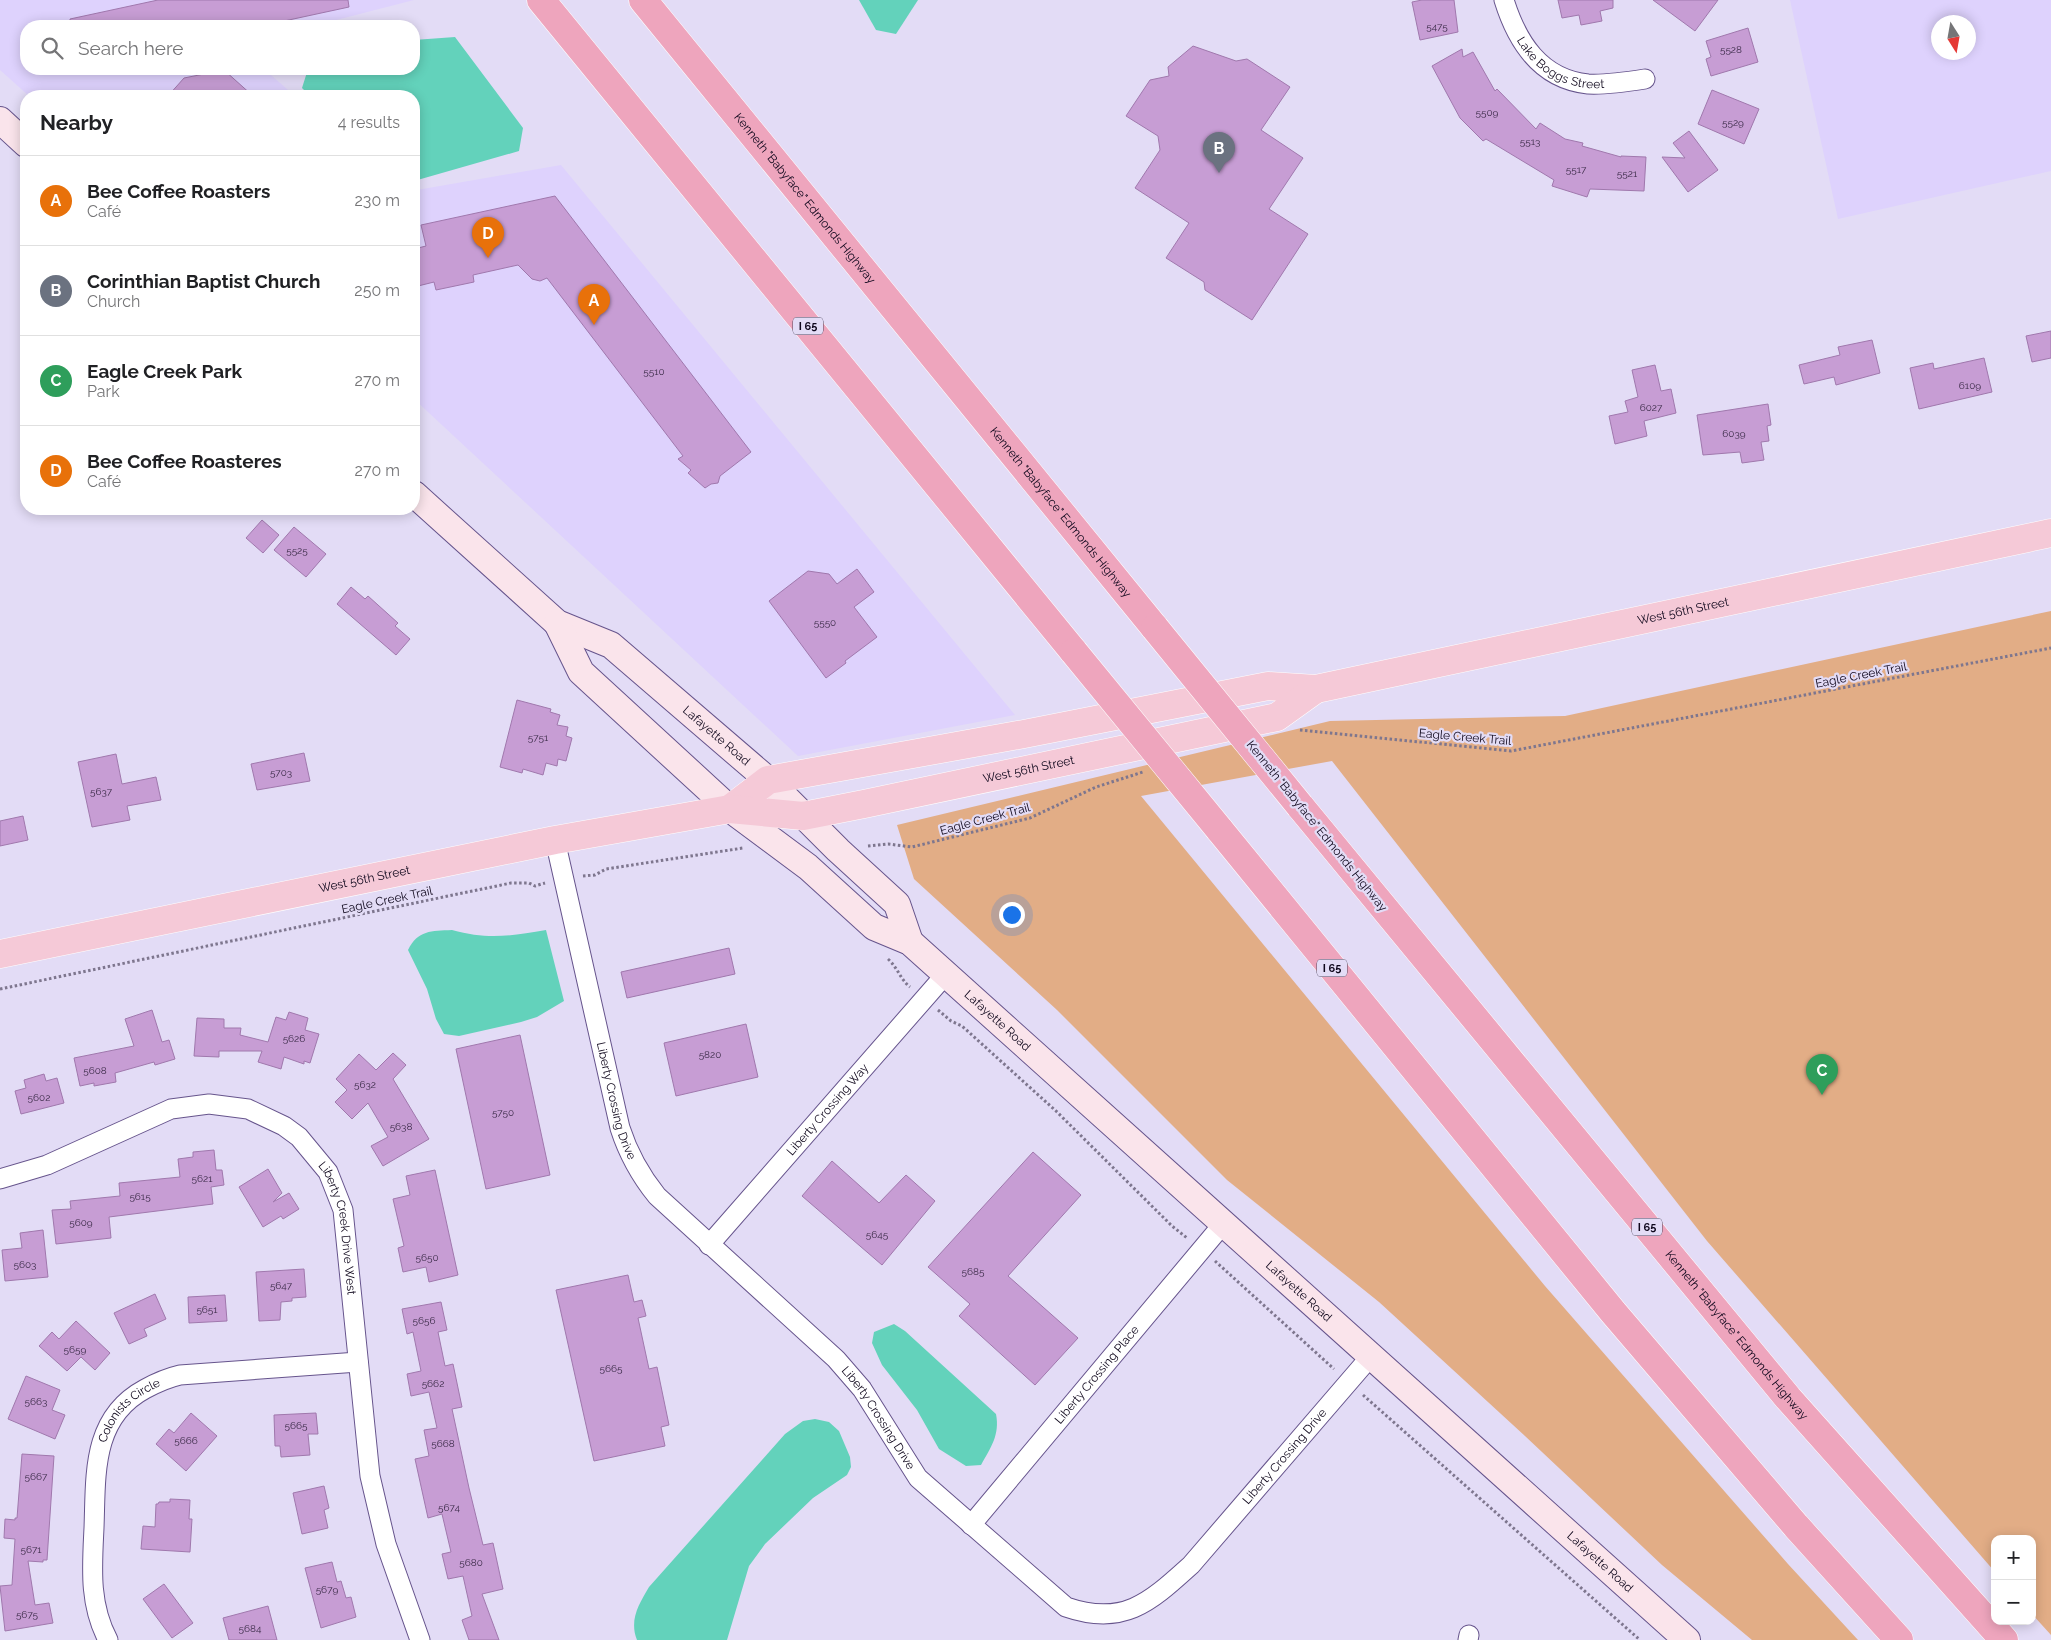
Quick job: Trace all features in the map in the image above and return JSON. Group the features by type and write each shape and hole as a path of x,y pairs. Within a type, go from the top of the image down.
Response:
{"highway":[{"name":"I 65","path":"541,0 1613,1312 1796,1526 1899,1640"},
{"name":"Kenneth \"Babyface\" Edmonds Highway","path":"643,0 1300,806 1788,1398 2004,1640"}],"main road":[{"path":"0,120 20,138"},
{"name":"Lafayette Road","path":"420,499 557,623 611,645 768,780 803,816 897,904 910,942"},
{"name":"West 56th Street","path":"730,809 768,780 1024,734 1268,686 1316,689 2051,533"},
{"name":"Lafayette Road","path":"557,623 581,672 730,809 808,867 874,927 910,942 1687,1640"},
{"name":"West 56th Street","path":"0,954 555,840 730,809 803,816 1277,718 1316,689"}],"street":[{"name":"Lake Boggs Street","path":"1504,0 1514,28 1525,47 1552,72 1587,84 1610,84 1645,79"},
{"name":"Liberty Crossing Drive","path":"555,840 622,1136 639,1172 657,1196 836,1359 862,1389 918,1478 1066,1607 1083,1613 1106,1615 1127,1611 1146,1603 1191,1565 1371,1356"},
{"name":"Liberty Crossing Way","path":"709,1245 946,974"},
{"name":"Liberty Creek Drive West","path":"0,1178 47,1165 171,1109 210,1104 248,1109 267,1117 299,1137 313,1152 328,1172 338,1192 346,1227 366,1447 376,1506 386,1544 420,1640"},
{"name":"Liberty Crossing Place","path":"971,1525 1224,1224"},
{"name":"Colonists Circle","path":"108,1640 96,1614 92,1585 96,1470 100,1446 105,1433 115,1415 128,1400 161,1380 180,1375 358,1362"}],"path":[{"name":"Eagle Creek Trail","path":"1296,730 1511,751 2051,648"},
{"name":"Eagle Creek Trail","path":"888,844 912,847 1030,818 1096,787 1150,769"},
{"name":"Eagle Creek Trail","path":"0,989 511,883 522,882 536,886 563,877 594,876 606,870 747,848"},
{"path":"951,1022 962,1026 1056,1111 1172,1226 1182,1233"},
{"path":"1231,1275 1328,1364"},
{"path":"1373,1405 1640,1640"}],"shaded area":[{"path":"0,0 414,0 336,20 20,20 20,75 271,75 288,90 22,90 0,70"},
{"path":"859,0 918,0 896,34 876,30"},
{"path":"1790,0 2051,0 2051,171 1838,219"},
{"path":"455,37 523,128 519,151 420,179 420,90 304,90 302,88 306,75 420,75 420,40"},
{"path":"561,165 1015,715 798,756 420,405 420,189"},
{"path":"2051,611 2051,1635 2036,1618 2036,1535 1991,1535 1991,1567 1707,1241 1332,761 1141,796 1545,1286 1788,1564 1858,1640 1752,1640 1662,1565 1379,1302 1227,1180 1057,1010 914,879 897,825 1330,721 1565,716"},
{"path":"452,930 477,935 499,936 546,930 564,1001 537,1017 521,1022 459,1036 444,1034 436,1019 427,989 408,950 412,943 421,935 431,931"},
{"path":"894,1324 905,1331 996,1414 996,1435 981,1465 966,1466 939,1449 917,1410 882,1365 872,1343 874,1332"},
{"path":"815,1419 829,1422 839,1431 850,1457 851,1467 847,1475 813,1498 765,1544 749,1566 727,1640 637,1640 634,1626 636,1612 649,1587 785,1434 803,1421"}],"building":[{"path":"158,0 348,0 349,7 289,20 70,19"},
{"path":"1422,0 1454,0 1458,32 1420,40 1412,2"},
{"path":"1558,0 1613,0 1613,8 1600,11 1602,21 1581,25 1579,15 1562,18"},
{"path":"1653,0 1718,0 1695,31"},
{"path":"1748,28 1758,62 1711,76 1706,59 1711,57 1706,41"},
{"path":"1193,46 1236,61 1247,59 1290,87 1261,130 1303,158 1269,209 1308,234 1252,320 1205,290 1204,282 1166,258 1189,223 1135,188 1160,150 1158,136 1126,116 1150,80 1169,76 1168,67"},
{"path":"1462,49 1463,57 1473,52 1495,91 1497,89 1536,129 1540,123 1565,139 1583,143 1582,146 1621,157 1646,157 1644,191 1590,189 1587,197 1552,186 1554,180 1486,139 1483,141 1460,118 1432,66"},
{"path":"199,75 230,75 246,90 173,90 184,78"},
{"path":"1712,90 1759,109 1744,144 1698,124"},
{"path":"1689,131 1718,170 1688,192 1662,157 1685,158 1673,143"},
{"path":"555,196 751,452 720,476 718,483 711,484 705,488 688,473 691,470 678,459 683,456 547,278 540,281 532,279 518,265 473,275 474,282 436,290 434,282 420,286 420,248 426,246 421,225"},
{"path":"2051,331 2051,358 2032,362 2026,336"},
{"path":"1872,340 1880,373 1836,385 1834,377 1804,384 1799,365 1840,355 1838,347"},
{"path":"1984,358 1992,392 1919,409 1910,368 1933,363 1934,369"},
{"path":"1655,365 1661,391 1671,389 1676,413 1644,421 1647,436 1615,444 1609,416 1628,412 1625,401 1638,397 1632,370"},
{"path":"1768,404 1771,425 1767,426 1769,441 1761,442 1764,460 1742,463 1740,452 1703,455 1697,415"},
{"path":"262,520 279,535 263,553 246,538"},
{"path":"294,527 326,554 306,577 274,550"},
{"path":"857,569 874,592 854,607 877,637 826,678 769,601 808,571 829,574 837,584"},
{"path":"351,587 365,599 368,596 398,623 395,626 410,639 396,655 337,604"},
{"path":"517,700 551,709 550,712 560,715 557,725 568,727 566,736 572,738 566,761 558,759 557,766 546,763 543,775 523,769 522,773 500,767"},
{"path":"304,753 310,781 257,790 251,764"},
{"path":"116,754 122,784 156,777 161,800 127,806 130,820 92,827 78,762"},
{"path":"23,816 28,840 0,846 0,821"},
{"path":"729,948 735,974 627,998 621,972"},
{"path":"152,1010 162,1042 169,1040 175,1059 155,1065 154,1062 115,1073 116,1082 94,1086 94,1083 80,1086 74,1058 134,1046 125,1019"},
{"path":"289,1012 308,1018 305,1030 319,1034 310,1063 304,1061 304,1064 284,1057 281,1069 258,1062 262,1051 219,1051 219,1057 194,1056 197,1018 224,1019 224,1028 241,1028 240,1035 268,1042 276,1017 286,1020"},
{"path":"746,1024 758,1077 676,1096 664,1043"},
{"path":"520,1035 550,1175 486,1189 456,1049"},
{"path":"393,1053 406,1065 393,1079 429,1139 383,1166 371,1146 388,1137 368,1103 352,1119 335,1102 347,1090 336,1079 359,1054 376,1070"},
{"path":"44,1074 46,1081 57,1078 64,1103 21,1114 15,1091 26,1088 24,1080"},
{"path":"214,1150 216,1170 222,1170 224,1185 211,1187 213,1204 109,1217 111,1238 56,1244 52,1210 71,1209 70,1201 120,1196 119,1183 180,1177 178,1159 193,1157 193,1152"},
{"path":"1033,1152 1081,1195 1008,1276 1078,1338 1035,1385 959,1316 970,1304 928,1267"},
{"path":"832,1161 879,1203 906,1175 935,1201 882,1265 802,1196"},
{"path":"268,1169 282,1193 273,1202 289,1193 299,1209 283,1219 281,1216 263,1227 239,1187"},
{"path":"435,1170 458,1275 429,1282 426,1267 403,1272 398,1248 404,1246 393,1199 410,1195 406,1176"},
{"path":"43,1230 48,1277 5,1281 2,1250 22,1248 20,1233"},
{"path":"304,1269 306,1297 292,1298 292,1301 281,1302 280,1320 259,1321 256,1272"},
{"path":"628,1275 634,1302 642,1300 646,1316 638,1318 649,1369 657,1367 669,1425 661,1427 665,1446 594,1461 556,1290"},
{"path":"155,1294 166,1319 144,1329 147,1336 129,1344 114,1313"},
{"path":"225,1295 227,1321 189,1323 188,1297"},
{"path":"441,1302 447,1330 438,1332 445,1366 453,1364 462,1407 452,1409 469,1488 483,1545 493,1543 503,1589 482,1594 499,1640 469,1640 462,1620 472,1616 463,1576 448,1579 442,1554 451,1552 442,1514 428,1518 415,1459 429,1456 424,1430 437,1428 429,1392 411,1396 407,1374 421,1371 413,1332 407,1334 402,1309"},
{"path":"76,1321 110,1353 95,1370 81,1357 67,1371 39,1346 52,1332 59,1339"},
{"path":"26,1376 60,1390 52,1410 65,1415 55,1439 8,1419"},
{"path":"191,1413 217,1436 186,1471 156,1444 169,1429 174,1433"},
{"path":"316,1413 318,1434 308,1434 310,1455 281,1457 280,1446 275,1446 274,1415"},
{"path":"22,1454 54,1456 47,1560 43,1560 43,1562 28,1561 35,1605 49,1603 53,1623 5,1631 0,1586 12,1585 15,1539 4,1538 5,1519 15,1520 17,1518"},
{"path":"324,1486 329,1508 324,1510 328,1528 302,1534 293,1493"},
{"path":"170,1499 190,1500 189,1519 192,1519 190,1552 141,1549 143,1526 155,1527 156,1504 159,1502 170,1502"},
{"path":"332,1562 337,1582 341,1581 346,1598 351,1597 356,1617 321,1628 305,1568"},
{"path":"164,1584 193,1623 172,1638 143,1599"},
{"path":"268,1606 277,1640 229,1640 223,1618"}],"place":[{"name":"Corinthian Baptist Church","path":"1219,173"},
{"name":"Bee Coffee Roasteres","path":"488,258"},
{"name":"Bee Coffee Roasters","path":"594,325"},
{"name":"Eagle Creek Park","path":"1822,1095"}]}
